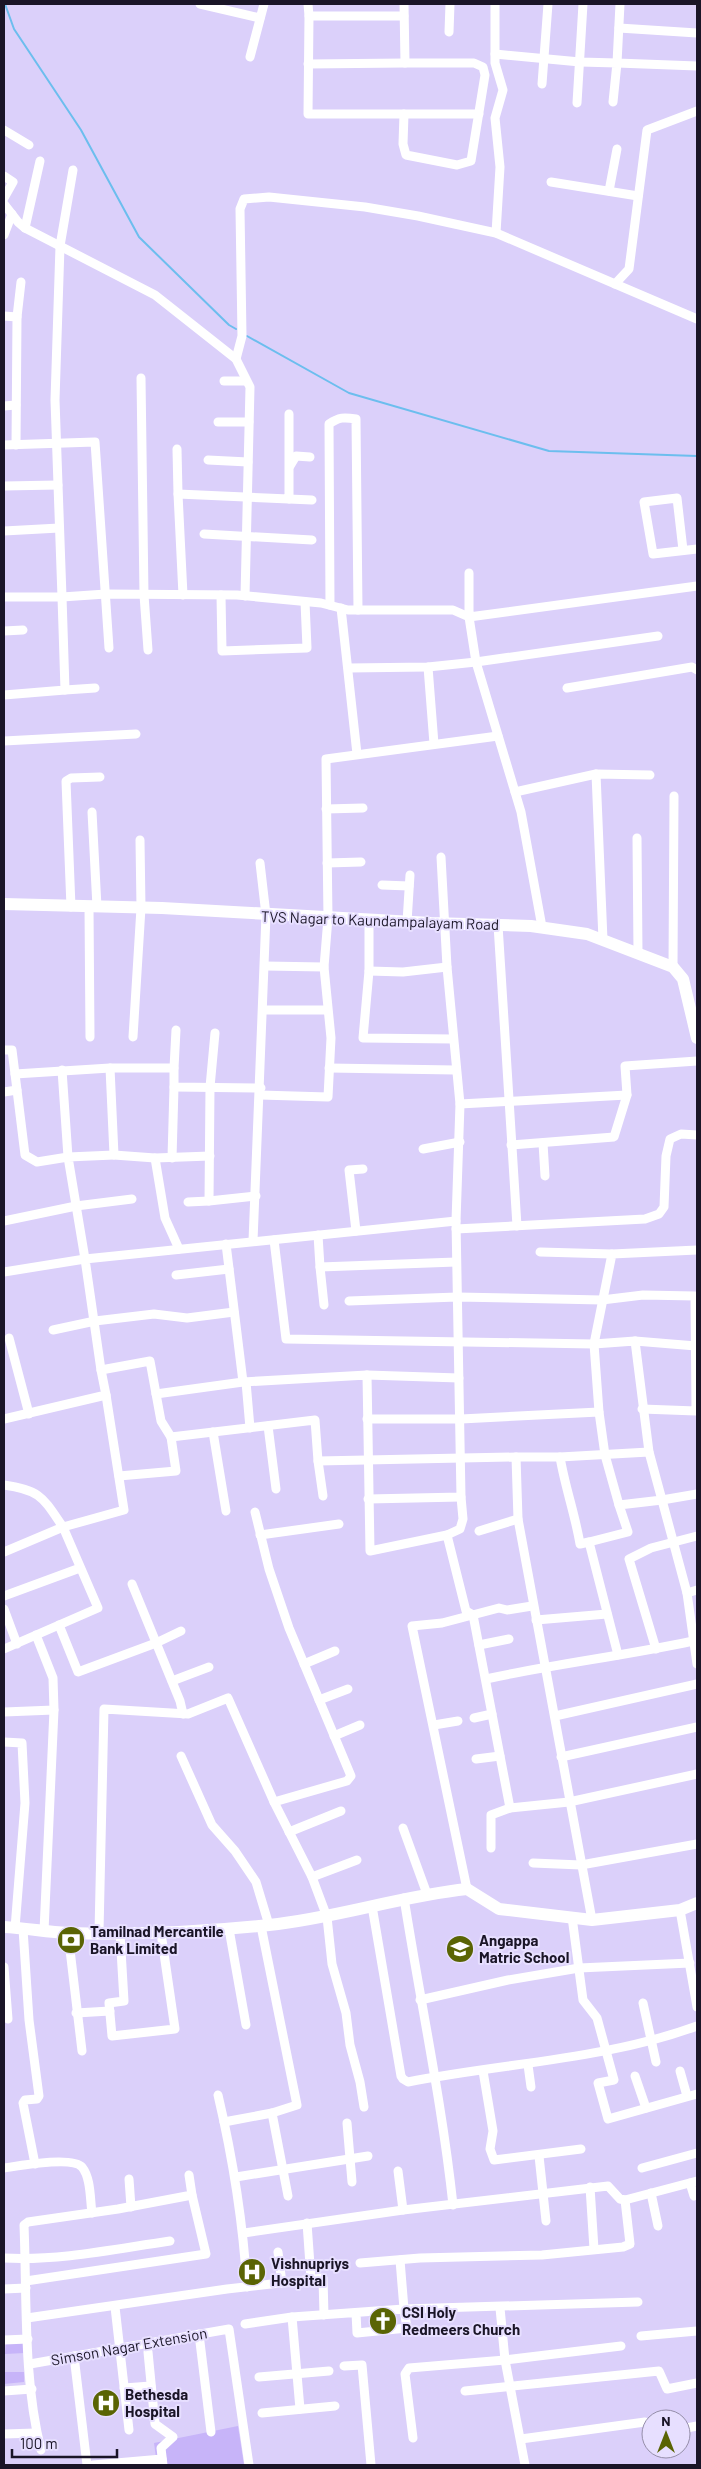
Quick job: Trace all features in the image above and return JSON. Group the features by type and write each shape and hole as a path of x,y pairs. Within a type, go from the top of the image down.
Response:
{"street":[{"path":"200,4 260,18"},
{"path":"250,57 264,4"},
{"path":"308,4 308,114 479,114"},
{"path":"404,4 405,64"},
{"path":"449,32 450,4"},
{"path":"495,4 495,62 503,90 495,118 500,167 496,233"},
{"path":"542,84 548,4"},
{"path":"577,103 583,4"},
{"path":"613,102 620,4"},
{"path":"309,16 404,16"},
{"path":"619,28 697,34"},
{"path":"495,54 580,62 697,66"},
{"path":"308,64 474,63 483,67 485,75 471,161 457,165 406,155 404,114"},
{"path":"615,284 629,269 647,130 697,111"},
{"path":"4,131 29,145"},
{"path":"609,191 617,149"},
{"path":"26,228 40,160"},
{"path":"65,690 55,400 60,246 73,170"},
{"path":"4,176 13,182 4,198"},
{"path":"551,182 638,196"},
{"path":"236,359 242,336 240,209 244,199 269,197 365,207 496,233 697,319"},
{"path":"4,204 18,222 26,228 99,264 155,295 236,359 250,387 245,596"},
{"path":"4,235 12,214"},
{"path":"16,445 17,317 21,282"},
{"path":"4,316 17,317"},
{"path":"141,378 144,595 148,650"},
{"path":"224,381 246,381"},
{"path":"4,406 16,405"},
{"path":"289,414 289,500"},
{"path":"330,605 329,424 338,417 356,419 347,611 349,668 358,754"},
{"path":"218,422 249,422"},
{"path":"4,445 95,442 110,648"},
{"path":"177,449 183,595"},
{"path":"289,466 296,456 310,457"},
{"path":"208,460 248,462"},
{"path":"4,486 58,486"},
{"path":"178,494 312,500"},
{"path":"683,550 677,498 644,502 653,554 697,549"},
{"path":"4,531 59,528"},
{"path":"204,534 312,540"},
{"path":"470,573 469,617 476,662 521,812 542,927"},
{"path":"4,597 106,594 245,596 330,605 347,611 453,610 469,617 697,586"},
{"path":"221,595 222,651 307,648 305,602"},
{"path":"4,631 23,630"},
{"path":"349,668 428,667 658,636"},
{"path":"428,667 434,744"},
{"path":"566,688 692,667 697,670"},
{"path":"4,694 95,688"},
{"path":"4,741 136,734"},
{"path":"174,1087 210,1087 328,1097 331,1038 324,968 328,918 326,759 498,736"},
{"path":"515,792 596,774 650,775"},
{"path":"596,774 603,940"},
{"path":"71,907 66,781 70,778 100,777"},
{"path":"674,796 673,967 682,979 697,1038"},
{"path":"326,809 363,808"},
{"path":"90,1037 93,907 92,812"},
{"path":"637,838 638,953"},
{"path":"134,1037 141,908 140,840"},
{"path":"367,1375 370,1551 447,1535 460,1529 462,1519 461,1419 456,1225 460,1104 455,1070 447,968 441,857"},
{"path":"327,864 361,862"},
{"path":"254,1241 266,915 260,863"},
{"path":"407,922 410,875"},
{"path":"382,885 409,886"},
{"name":"TVS Nagar to Kaundampalayam Road","path":"4,904 141,908 446,924 542,927 587,934 673,967"},
{"path":"369,920 369,971 363,1038 453,1039"},
{"path":"498,925 517,1226"},
{"path":"265,966 324,968"},
{"path":"369,971 415,971 447,968"},
{"path":"263,1010 327,1010"},
{"path":"172,1158 176,1030"},
{"path":"209,1201 210,1087 215,1033"},
{"path":"4,1050 12,1050 25,1154 29,1159 37,1162 68,1157 114,1155 155,1158 210,1156"},
{"path":"511,1145 614,1137 627,1095 625,1066 697,1061"},
{"path":"15,1074 110,1068 174,1068"},
{"path":"110,1068 114,1155"},
{"path":"329,1068 455,1070"},
{"path":"4,1552 63,1528 124,1510 68,1157 62,1070"},
{"path":"4,1092 17,1090"},
{"path":"460,1104 627,1095"},
{"path":"4,1272 85,1259 318,1234 456,1225 517,1226 645,1219 659,1214 664,1207 666,1156 670,1138 681,1134 697,1135"},
{"path":"423,1149 460,1142"},
{"path":"543,1143 546,1176"},
{"path":"155,1158 165,1218 179,1249"},
{"path":"356,1231 349,1170 364,1169"},
{"path":"188,1202 256,1196"},
{"path":"4,1221 76,1206 132,1199"},
{"path":"318,1234 324,1305"},
{"path":"274,1240 286,1338 594,1344 635,1342 696,1346"},
{"path":"226,1244 250,1428"},
{"path":"540,1252 612,1254 697,1250"},
{"path":"560,1457 566,1492 573,1506 580,1544 628,1532 605,1455 599,1412 594,1344 612,1254"},
{"path":"320,1267 456,1262"},
{"path":"176,1275 229,1269"},
{"path":"349,1301 457,1297 602,1300 643,1295 695,1296 696,1411 642,1408"},
{"path":"53,1330 95,1321 154,1314 187,1318 234,1312"},
{"path":"9,1338 29,1414"},
{"path":"635,1342 649,1452 675,1541 686,1593 697,1664"},
{"path":"102,1370 150,1361 161,1421 171,1438 176,1471 119,1476"},
{"path":"156,1394 245,1382 367,1375 459,1378"},
{"path":"4,1419 106,1395"},
{"path":"367,1419 461,1419 599,1412"},
{"path":"171,1438 315,1420 323,1496"},
{"path":"268,1426 276,1489"},
{"path":"213,1432 226,1511"},
{"path":"318,1461 560,1457 649,1452"},
{"path":"516,1457 518,1519 532,1606 555,1716 592,1920"},
{"path":"4,1485 21,1487 42,1496 63,1528 98,1608 4,1649"},
{"path":"619,1504 662,1500 697,1494"},
{"path":"368,1499 461,1498"},
{"path":"255,1512 272,1577 304,1664 350,1776 347,1781 274,1802"},
{"path":"478,1531 518,1519"},
{"path":"260,1535 339,1524"},
{"path":"447,1535 466,1611 473,1615 510,1808"},
{"path":"656,1649 629,1559 651,1548 697,1536"},
{"path":"589,1542 618,1655"},
{"path":"4,1596 80,1568"},
{"path":"132,1584 183,1714"},
{"path":"686,1593 697,1590"},
{"path":"467,1889 412,1626 442,1623 499,1608 507,1610 532,1606"},
{"path":"4,1609 17,1644"},
{"path":"536,1620 608,1614"},
{"path":"59,1625 78,1672 156,1643 181,1631"},
{"path":"36,1635 53,1678 54,1710 44,1931"},
{"path":"479,1645 509,1639"},
{"path":"486,1679 545,1666 656,1649 693,1641"},
{"path":"304,1664 335,1651"},
{"path":"172,1682 209,1667"},
{"path":"555,1716 697,1684"},
{"path":"319,1700 348,1689"},
{"path":"99,1932 104,1709 188,1714 228,1698 274,1802 312,1877 327,1917 332,1964 346,2013 350,2044 360,2082 364,2107"},
{"path":"4,1712 54,1710"},
{"path":"474,1718 492,1714"},
{"path":"434,1725 458,1721"},
{"path":"334,1736 360,1725"},
{"path":"561,1757 697,1728"},
{"path":"4,1742 22,1743 25,1803 14,1928 39,2096 37,2099 25,2100 23,2103 35,2164"},
{"path":"181,1756 212,1825 235,1851 256,1882 297,2104 272,2114 224,2122"},
{"path":"476,1759 500,1756"},
{"path":"491,1848 490,1817 510,1808 570,1802 697,1774"},
{"path":"289,1832 341,1811"},
{"path":"403,1828 427,1894"},
{"path":"534,1863 581,1865 697,1844"},
{"path":"312,1877 357,1860"},
{"path":"14,1928 68,1933 161,1933 265,1926 327,1917 404,1898 467,1889 499,1909 592,1920 680,1910 697,1904"},
{"path":"404,1898 420,2000 443,2116 453,2205"},
{"path":"372,1906 401,2076 408,2082 528,2065 650,2041 697,2026"},
{"path":"680,1910 697,2007"},
{"path":"572,1917 583,2000 597,2018 614,2080 598,2084 608,2119 697,2094"},
{"path":"229,1929 246,2025"},
{"path":"68,1933 82,2052"},
{"path":"120,1933 124,2001 109,2003 112,2036 175,2029 161,1933"},
{"path":"420,2000 445,1996 508,1980 578,1968 690,1963"},
{"path":"4,1967 8,2019"},
{"path":"643,2003 656,2062"},
{"path":"76,2013 110,2011"},
{"path":"528,2065 531,2087"},
{"path":"484,2071 493,2131 490,2149 494,2160 539,2156 581,2149"},
{"path":"680,2071 687,2096"},
{"path":"635,2076 646,2108"},
{"path":"218,2095 236,2178 244,2233 247,2287"},
{"path":"272,2114 288,2196"},
{"path":"347,2123 352,2182"},
{"path":"642,2168 697,2153"},
{"path":"236,2178 368,2156"},
{"path":"539,2156 546,2221"},
{"path":"4,2168 63,2162 79,2164 88,2183 92,2213"},
{"path":"398,2172 403,2210"},
{"path":"4,2289 206,2254 189,2175"},
{"path":"129,2179 131,2207"},
{"path":"244,2233 403,2210 590,2187 610,2186 616,2196 625,2200 694,2182 694,2196"},
{"path":"590,2187 594,2249"},
{"path":"651,2193 658,2226"},
{"path":"41,2450 36,2433 28,2339 24,2225 28,2222 131,2207 192,2194"},
{"path":"360,2263 542,2254 623,2247 630,2244 625,2200"},
{"path":"307,2224 311,2279"},
{"path":"4,2258 25,2259 94,2252 170,2241"},
{"path":"278,2252 282,2283"},
{"path":"356,2313 357,2333 407,2328 400,2260"},
{"path":"27,2318 323,2278 324,2315"},
{"path":"245,2324 292,2317 404,2309 500,2308 638,2302"},
{"path":"115,2307 129,2430"},
{"path":"500,2308 505,2360 525,2465"},
{"path":"292,2317 300,2409"},
{"name":"Simson Nagar Extension","path":"30,2364 229,2329 249,2465"},
{"path":"641,2336 697,2331"},
{"path":"199,2334 211,2432"},
{"path":"4,2340 28,2339"},
{"path":"413,2438 405,2371 409,2368 505,2360 621,2346"},
{"path":"93,2465 163,2462 161,2448 173,2437 155,2424 148,2352"},
{"path":"74,2356 86,2465"},
{"path":"344,2366 362,2365 371,2465"},
{"path":"259,2377 329,2370"},
{"path":"465,2391 659,2371 667,2389 697,2383"},
{"path":"124,2388 151,2386"},
{"path":"4,2391 32,2389"},
{"path":"262,2413 335,2406"},
{"path":"520,2438 641,2422"},
{"path":"4,2434 36,2433"}],"shaded area":[{"path":"6,2341 25,2341 25,2353 5,2354"},
{"path":"4,2372 24,2372 24,2382 4,2384"},
{"path":"238,2426 244,2465 157,2465 154,2443"}],"waterway":[{"path":"5,4 14,29 81,130 139,237 229,325 236,329"},
{"path":"247,336 349,393 549,451 697,456"}],"place":[{"name":"Tamilnad Mercantile Bank Limited","path":"71,1940"},
{"name":"Angappa Matric School","path":"460,1949"},
{"name":"Vishnupriys Hospital","path":"252,2272"},
{"name":"CSI Holy Redmeers Church","path":"383,2321"},
{"name":"Bethesda Hospital","path":"106,2403"}]}
